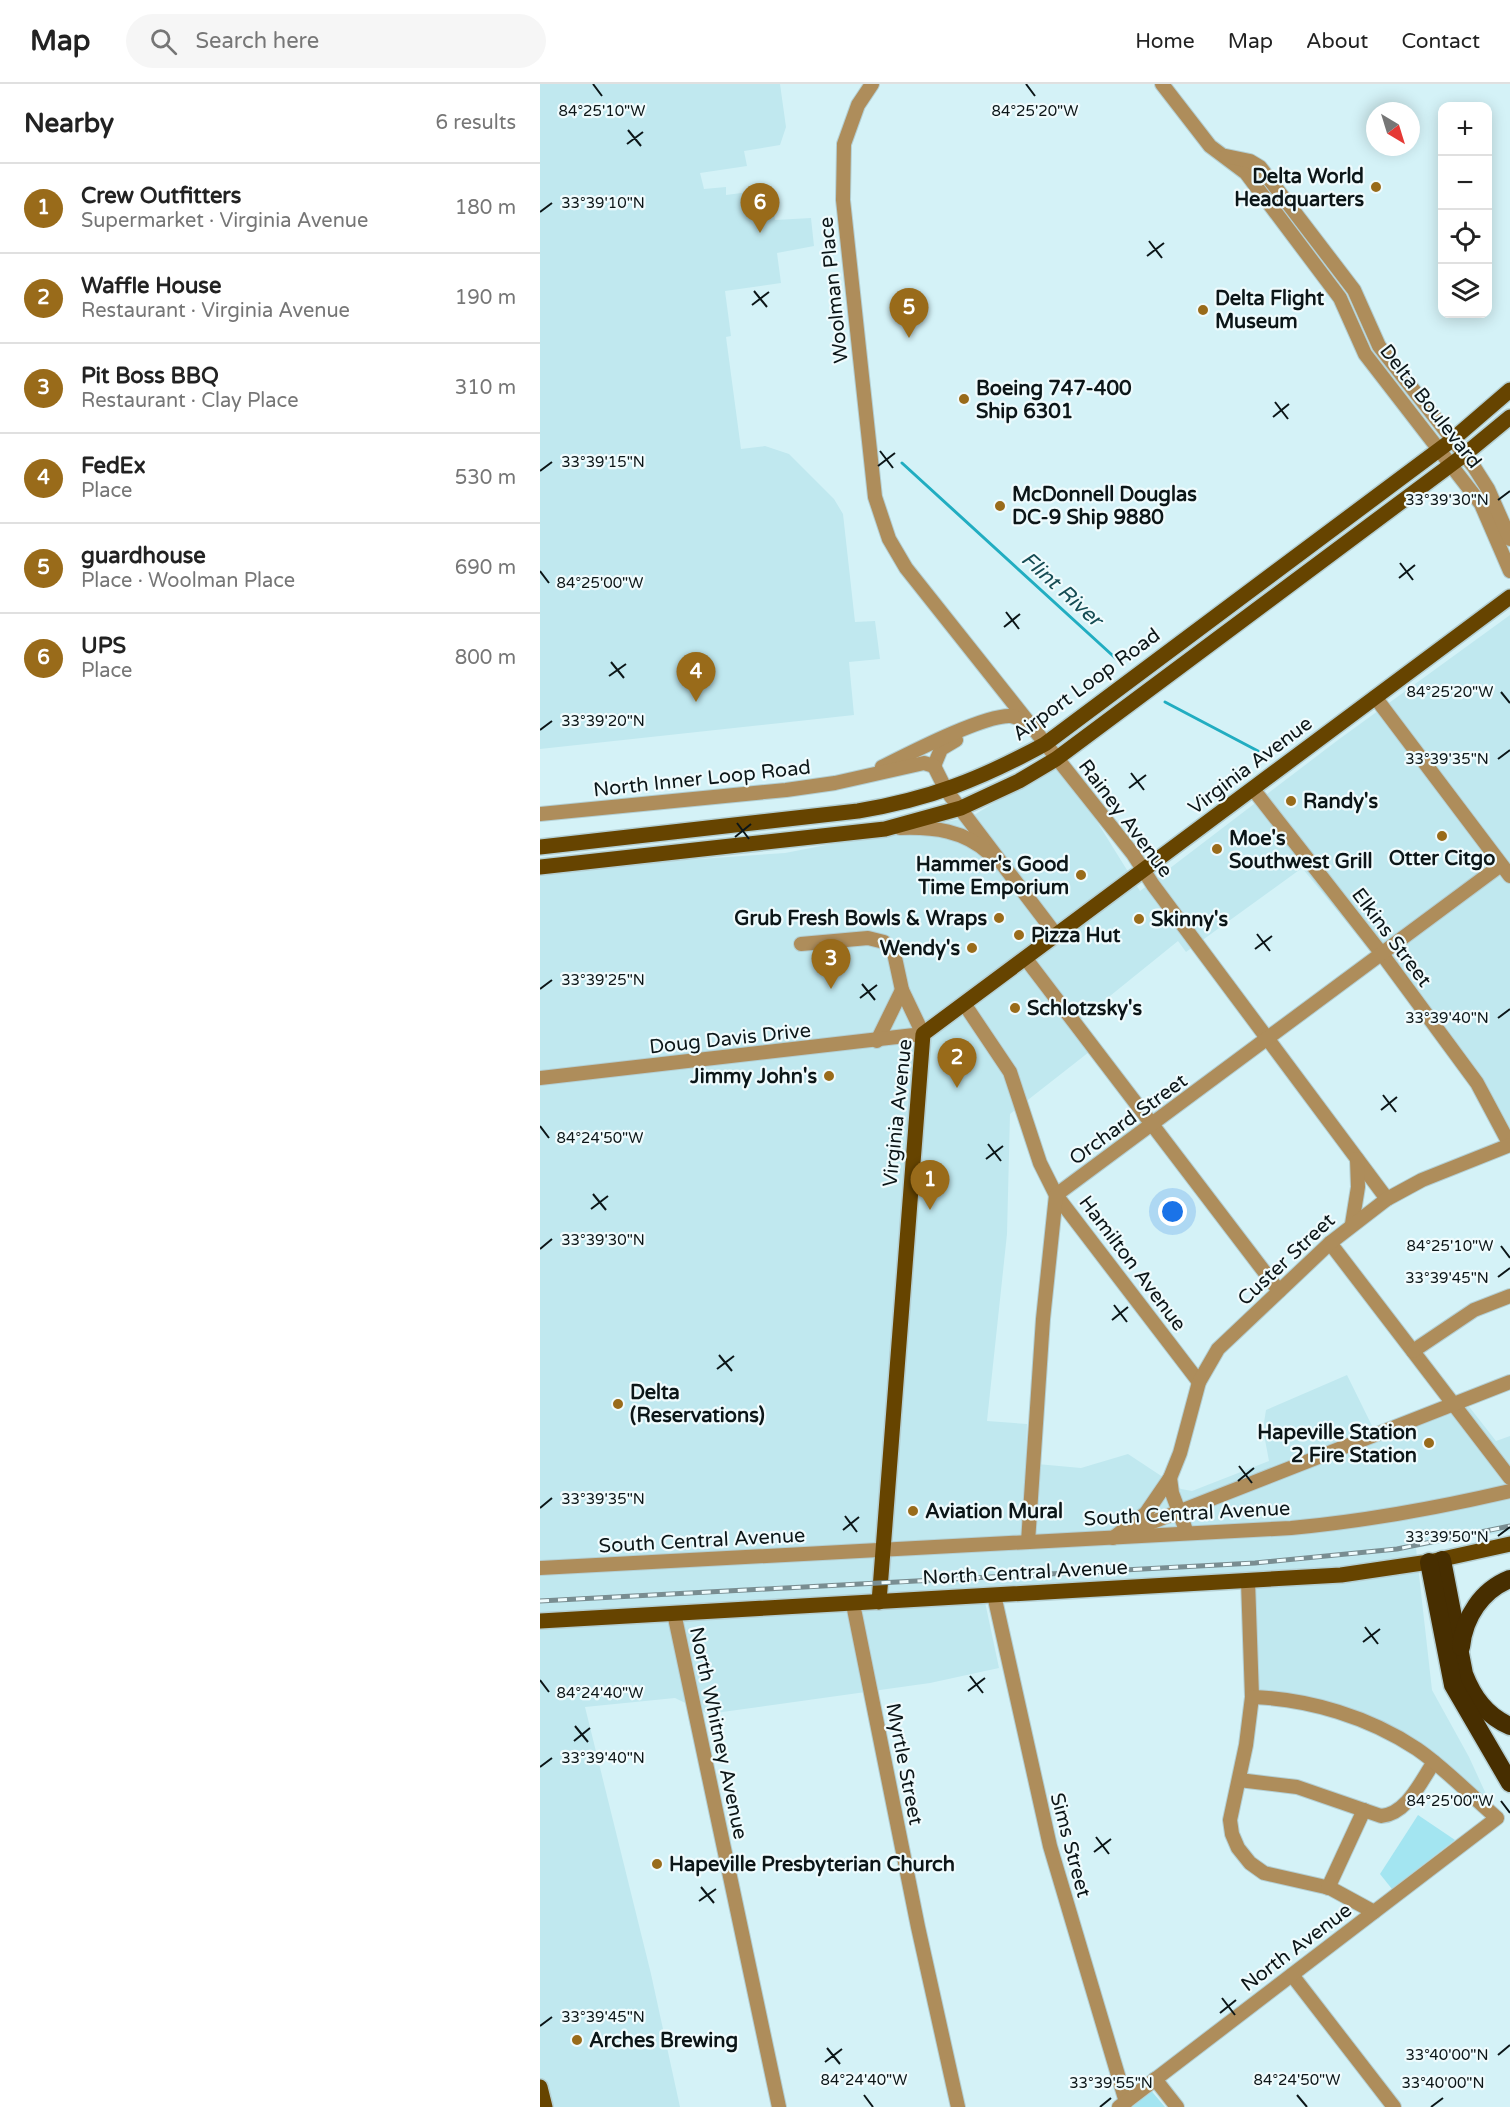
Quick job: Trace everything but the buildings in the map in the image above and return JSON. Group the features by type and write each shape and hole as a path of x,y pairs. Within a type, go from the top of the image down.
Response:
{"highway":[{"path":"1435,1561 1469,1688 1477,1701 1489,1713 1510,1726"},
{"path":"1435,1561 1453,1685 1510,1783"},
{"path":"1460,1654 1461,1638 1472,1612 1490,1590 1510,1579"}],"main road":[{"name":"Airport Loop Road","path":"540,847 858,811 900,804 995,772 1045,744 1439,450 1510,390"},
{"name":"Airport Loop Road","path":"540,867 885,829 962,808 1019,781 1056,759 1451,465 1510,417"},
{"name":"Virginia Avenue","path":"879,1602 923,1034 965,1005 1510,597"},
{"name":"North Central Avenue","path":"540,1621 1341,1575 1435,1561 1510,1544"},
{"path":"540,2087 545,2107"}],"street":[{"name":"Woolman Place","path":"872,84 853,117 844,144 842,172 875,497"},
{"name":"Delta Boulevard","path":"1162,84 1210,146 1226,155 1246,174 1308,253 1340,298 1365,354 1481,504 1510,572"},
{"name":"Delta Boulevard","path":"1226,155 1250,160 1260,167 1354,290 1379,346 1488,489 1510,539"},
{"name":"Rainey Avenue","path":"875,497 884,529 900,559 1144,871 1387,1199"},
{"path":"995,681 1000,704 995,718"},
{"path":"1375,697 1506,871"},
{"path":"1031,727 1010,716 995,718 941,749 934,766 946,790 962,808 1057,936"},
{"name":"North Inner Loop Road","path":"867,775 922,746 995,718"},
{"name":"North Inner Loop Road","path":"540,814 786,790 924,763 934,766"},
{"name":"Elkins Street","path":"1253,789 1382,954 1477,1083 1510,1145"},
{"name":"Airport Loop Road","path":"885,829 927,827 956,833 982,846 1009,872"},
{"name":"Orchard Street","path":"1056,1195 1382,954 1506,871"},
{"path":"801,944 868,938 884,942 894,953 902,990 923,1034"},
{"path":"1026,959 1279,1291"},
{"path":"877,1041 902,990"},
{"name":"Hamilton Avenue","path":"965,1005 1010,1072 1040,1163 1056,1195 1198,1382"},
{"name":"Doug Davis Drive","path":"540,1078 923,1034"},
{"name":"Custer Street","path":"1113,1538 1146,1513 1170,1478 1180,1453 1198,1382 1218,1349 1330,1243 1387,1199 1422,1180 1510,1145"},
{"path":"1352,1224 1358,1187 1357,1159"},
{"path":"1028,1542 1043,1319 1056,1195"},
{"path":"1330,1243 1510,1478"},
{"path":"1413,1351 1474,1310 1510,1296"},
{"path":"1113,1538 1510,1382"},
{"path":"1170,1478 1172,1493 1187,1533"},
{"name":"South Central Avenue","path":"540,1569 1113,1538 1352,1522 1436,1509 1510,1491"},
{"path":"1248,1581 1252,1697 1239,1780 1230,1820 1232,1834 1238,1848 1250,1863 1276,1877 1328,1888 1353,1899 1374,1912"},
{"name":"Sims Street","path":"994,1595 1050,1846 1122,2104"},
{"name":"Myrtle Street","path":"853,1604 918,1927 958,2107"},
{"name":"North Whitney Avenue","path":"674,1613 779,2107"},
{"path":"1239,1780 1296,1786 1381,1816 1392,1815 1403,1806 1434,1762 1391,1734 1360,1720 1304,1702 1252,1697"},
{"name":"North Avenue","path":"1122,2104 1497,1818 1434,1762"},
{"path":"1328,1888 1364,1810"},
{"path":"1292,1975 1394,2107"},
{"path":"1155,2079 1177,2107"}],"shaded area":[{"path":"540,84 780,84 786,127 780,145 744,151 747,166 700,173 704,189 726,187 726,195 771,189 775,220 811,218 814,246 777,253 781,283 725,291 731,336 726,337 741,449 765,446 789,454 834,499 843,514 855,622 875,621 880,659 849,662 854,715 540,749"},
{"path":"1510,615 1510,1132 1383,966 1302,868 1186,952 1178,941 1079,1021 1098,1045 1010,1114 1007,1234 987,1421 1027,1424 1026,1463 1081,1468 1128,1454 1181,1489 1192,1491 1269,1461 1263,1429 1266,1410 1347,1375 1378,1438 1467,1404 1496,1441 1510,1436 1510,1531 1416,1548 1432,1690 1469,1757 1497,1818 1391,1734 1247,1691 1241,1587 985,1602 999,1668 930,1683 708,1714 675,1698 585,1707 651,1974 680,2107 540,2107 540,870 785,853 971,817 1060,762 1140,891 1338,740"},
{"path":"1418,1815 1455,1840 1392,1889 1380,1874"},
{"path":"1148,2087 1165,2107 1123,2107"}],"waterway":[{"name":"Flint River","path":"902,463 1123,665"},
{"name":"Flint River","path":"1165,702 1258,751"}],"railway":[{"path":"540,1601 1255,1563 1397,1549 1510,1526"}],"place":[{"name":"Delta World Headquarters","path":"1376,187"},
{"name":"UPS","path":"760,233"},
{"name":"Delta Flight Museum","path":"1203,310"},
{"name":"guardhouse","path":"909,338"},
{"name":"Boeing 747-400 Ship 6301","path":"964,399"},
{"name":"McDonnell Douglas DC-9 Ship 9880","path":"1000,506"},
{"name":"FedEx","path":"696,702"},
{"name":"Randy's","path":"1291,801"},
{"name":"Otter Citgo","path":"1442,836"},
{"name":"Moe's Southwest Grill","path":"1217,849"},
{"name":"Hammer's Good Time Emporium","path":"1081,875"},
{"name":"Grub Fresh Bowls & Wraps","path":"999,918"},
{"name":"Skinny's","path":"1139,919"},
{"name":"Pizza Hut","path":"1019,935"},
{"name":"Wendy's","path":"972,948"},
{"name":"Pit Boss BBQ","path":"831,989"},
{"name":"Schlotzsky's","path":"1015,1008"},
{"name":"Jimmy John's","path":"829,1076"},
{"name":"Waffle House","path":"957,1088"},
{"name":"Crew Outfitters","path":"930,1210"},
{"name":"Delta (Reservations)","path":"618,1404"},
{"name":"Hapeville Station 2 Fire Station","path":"1429,1443"},
{"name":"Aviation Mural","path":"913,1511"},
{"name":"Hapeville Presbyterian Church","path":"657,1864"},
{"name":"Arches Brewing","path":"577,2040"}]}
